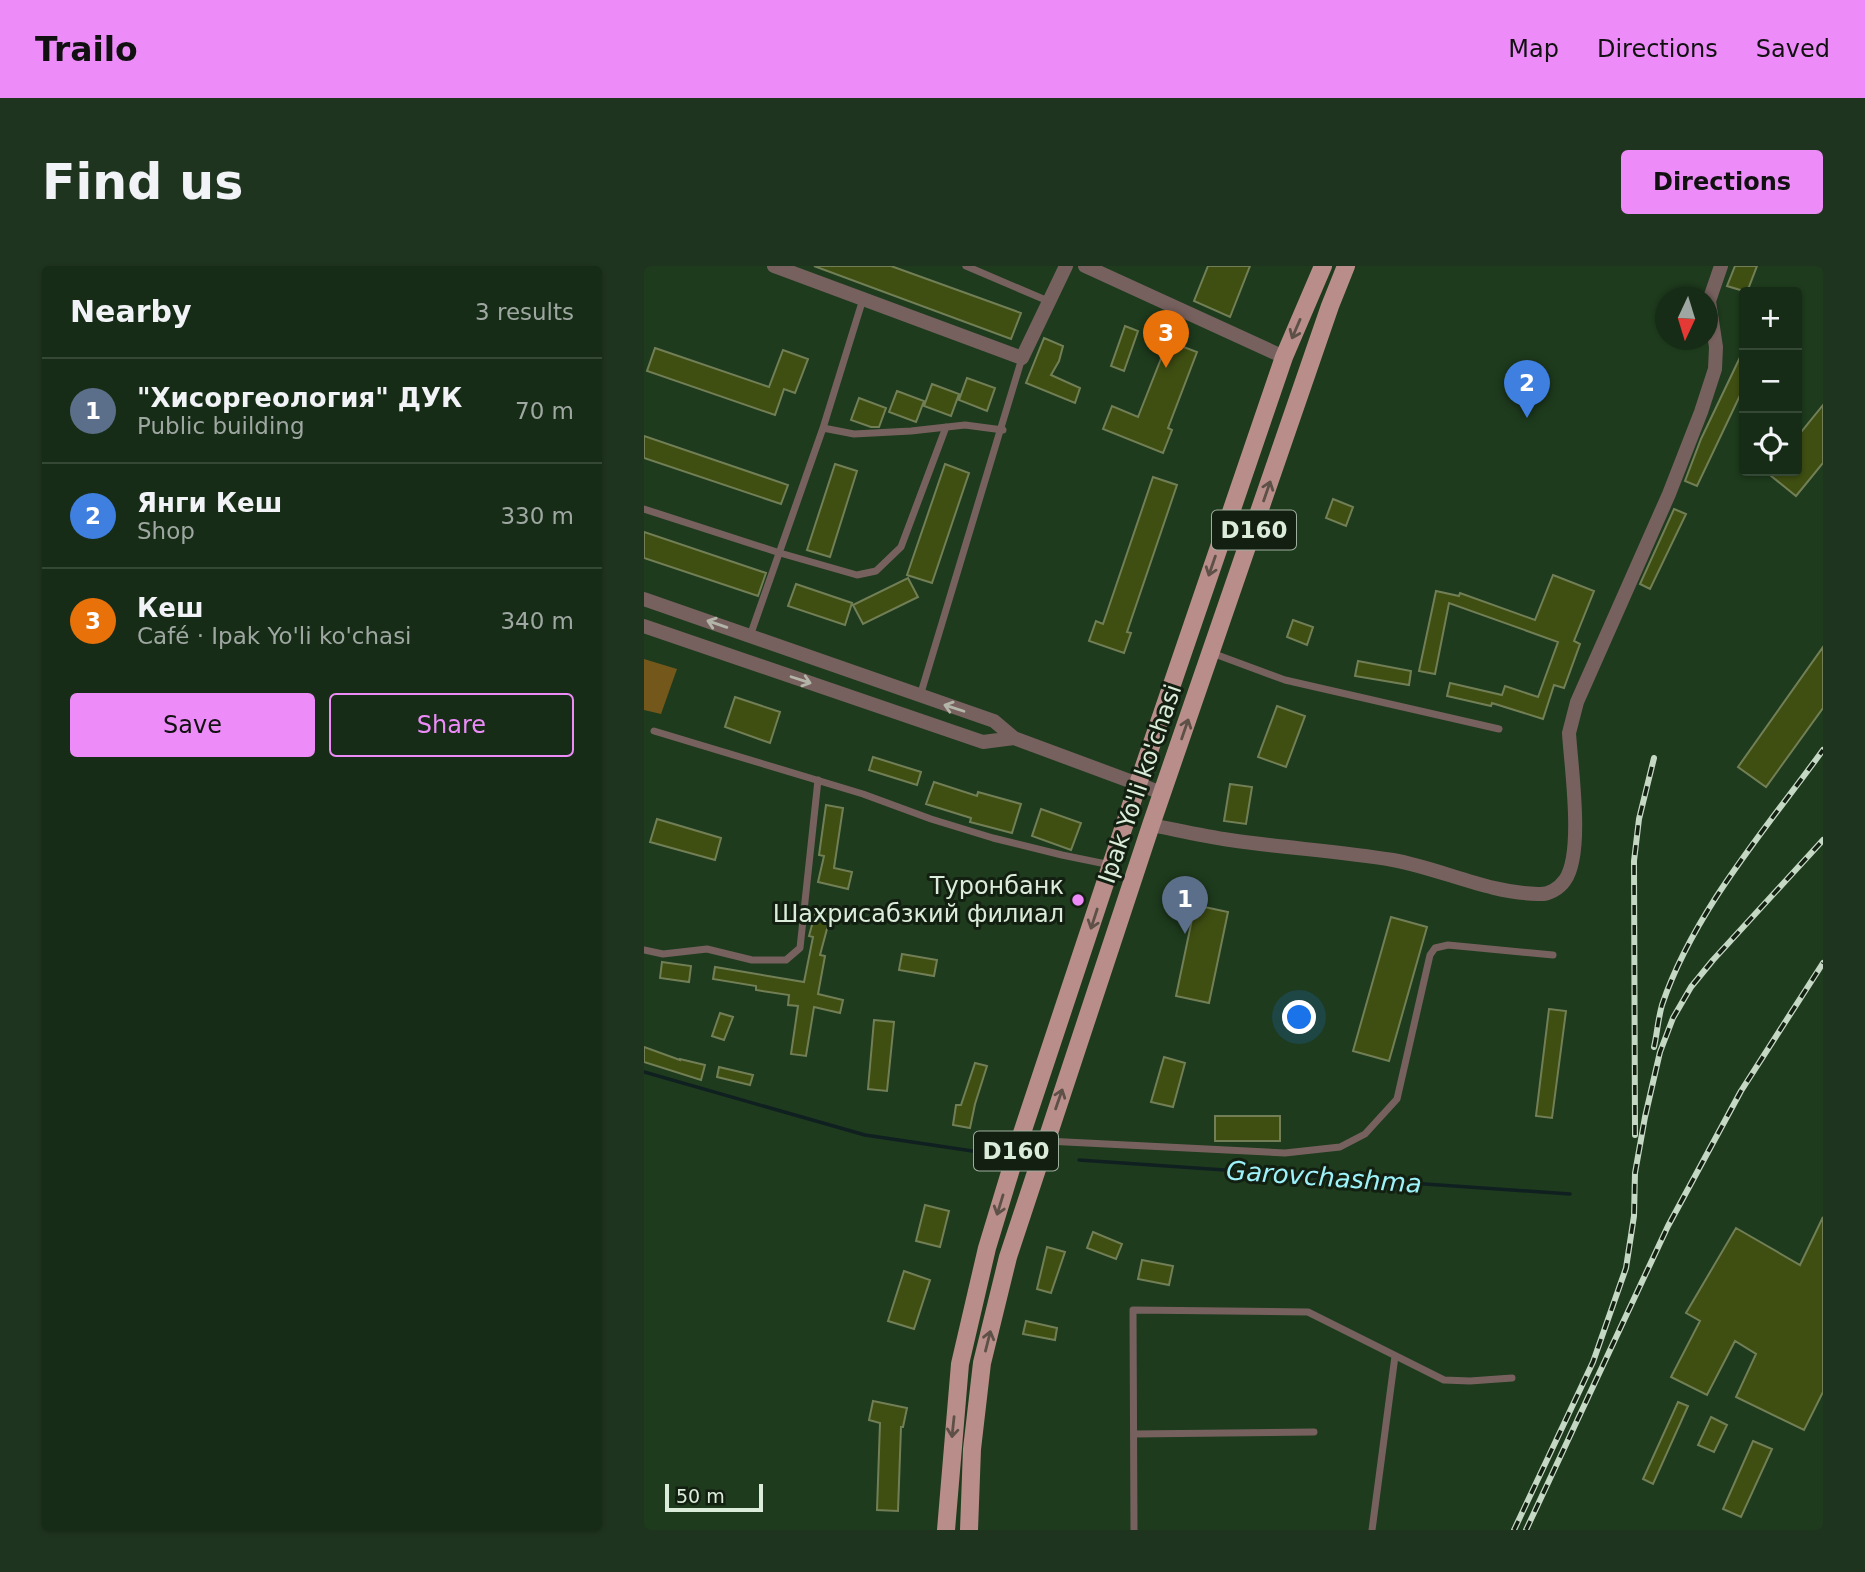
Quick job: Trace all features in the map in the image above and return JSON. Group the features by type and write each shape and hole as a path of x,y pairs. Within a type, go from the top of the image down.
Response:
{"main road":[{"name":"Ipak Yo'li ko'chasi","path":"946,1530 960,1364 987,1248 1021,1136 1138,784 1284,357 1323,266"},
{"name":"Ipak Yo'li ko'chasi","path":"968,1530 972,1449 982,1363 1008,1257 1151,825 1346,266"}],"street":[{"path":"781,267 1023,358 1066,266"},
{"path":"1085,266 1284,357"},
{"path":"1151,825 1228,840 1395,861 1509,892 1541,895 1554,891 1570,870 1573,848 1575,806 1570,723 1670,494 1701,412 1715,369 1716,347 1709,302 1721,266"},
{"path":"644,599 994,721 1014,738 1162,793"},
{"path":"644,626 983,742 1014,738"}],"lane":[{"path":"966,266 1049,302"},
{"path":"750,636 823,428 863,299"},
{"path":"920,697 1023,358"},
{"path":"823,428 854,434 965,425 1003,430"},
{"path":"644,509 857,575 876,571 901,547 946,427"},
{"path":"1212,653 1285,680 1499,729"},
{"path":"654,731 818,780 993,838 1112,865"},
{"path":"644,950 663,954 707,949 752,960 786,960 800,948 818,780"},
{"path":"1045,1141 1285,1153 1340,1147 1365,1134 1397,1099 1430,955 1435,948 1448,945 1553,954"},
{"path":"1134,1530 1133,1310 1308,1312 1444,1380 1512,1378"},
{"path":"1372,1530 1395,1356"},
{"path":"1134,1434 1314,1432"}],"shaded area":[{"path":"644,659 677,669 661,714 644,710"}],"building":[{"path":"814,266 891,266 1021,313 1011,339"},
{"path":"1208,266 1250,266 1230,317 1194,301"},
{"path":"1735,266 1757,266 1749,287 1739,287 1739,290 1727,286"},
{"path":"1125,326 1138,331 1124,371 1111,366"},
{"path":"1044,338 1063,346 1051,375 1080,388 1075,403 1026,383"},
{"path":"1168,341 1197,352 1168,428 1172,430 1163,453 1103,429 1112,406 1138,417"},
{"path":"655,348 769,387 783,350 808,359 795,393 784,389 775,415 647,371"},
{"path":"1739,359 1739,398 1697,486 1685,481 1701,439"},
{"path":"967,378 995,388 987,411 959,400"},
{"path":"932,384 959,394 951,416 924,406"},
{"path":"897,391 924,401 916,422 889,412"},
{"path":"859,398 886,408 879,427 851,420"},
{"path":"1823,405 1823,463 1796,496 1771,476 1802,476 1802,431"},
{"path":"644,436 788,485 781,504 644,458"},
{"path":"835,464 857,471 830,557 807,550"},
{"path":"945,464 969,473 932,583 907,575"},
{"path":"1153,477 1177,485 1127,632 1131,633 1124,653 1089,641 1096,621 1103,624"},
{"path":"1333,499 1353,507 1346,526 1326,518"},
{"path":"1674,509 1686,514 1650,589 1640,584"},
{"path":"644,532 766,573 758,596 644,558"},
{"path":"1553,575 1594,591 1574,641 1580,644 1564,688 1554,685 1543,719 1492,703 1491,706 1447,696 1450,683 1502,695 1505,686 1538,697 1558,642 1449,603 1435,674 1419,671 1436,591 1459,596 1460,593 1535,620"},
{"path":"908,578 918,597 863,624 853,605"},
{"path":"796,584 852,603 845,625 788,606"},
{"path":"1293,620 1313,627 1307,645 1287,637"},
{"path":"1823,647 1823,708 1766,787 1738,767"},
{"path":"1358,661 1411,671 1409,685 1355,676"},
{"path":"735,697 780,712 770,743 725,727"},
{"path":"1277,706 1305,716 1286,767 1258,757"},
{"path":"873,757 921,772 917,785 869,770"},
{"path":"934,782 977,796 978,792 1021,804 1012,833 970,822 971,818 926,804"},
{"path":"1230,784 1252,787 1246,824 1224,821"},
{"path":"826,805 843,808 834,868 852,872 848,889 818,882 824,856 819,855"},
{"path":"1041,809 1081,823 1071,850 1032,836"},
{"path":"657,819 721,838 715,860 650,842"},
{"path":"1195,905 1228,912 1209,1003 1176,996"},
{"path":"816,910 831,914 820,955 825,956 818,994 843,1000 840,1013 814,1007 806,1056 791,1054 798,1006 788,1005 789,995 713,979 715,967 804,982 813,937 809,936"},
{"path":"1391,917 1427,927 1389,1061 1353,1051"},
{"path":"902,954 937,960 934,976 899,970"},
{"path":"662,962 691,966 689,982 660,978"},
{"path":"1549,1009 1566,1011 1552,1118 1536,1116"},
{"path":"720,1013 733,1017 724,1040 712,1036"},
{"path":"874,1020 894,1022 887,1091 868,1089"},
{"path":"644,1047 680,1060 705,1065 701,1080 644,1062"},
{"path":"1164,1057 1185,1063 1173,1107 1151,1102"},
{"path":"975,1063 987,1066 970,1128 953,1125 956,1105 961,1105"},
{"path":"719,1067 753,1075 750,1085 717,1077"},
{"path":"1215,1116 1280,1116 1280,1141 1215,1141"},
{"path":"925,1205 949,1211 940,1247 916,1241"},
{"path":"1823,1217 1823,1392 1804,1430 1736,1397 1756,1354 1735,1341 1707,1395 1671,1377 1700,1321 1686,1313 1736,1228 1800,1265"},
{"path":"1093,1232 1122,1244 1116,1259 1087,1248"},
{"path":"1047,1247 1065,1252 1051,1293 1037,1289"},
{"path":"1142,1260 1173,1266 1169,1285 1138,1279"},
{"path":"904,1271 930,1280 914,1329 888,1321"},
{"path":"1026,1321 1057,1328 1055,1340 1023,1334"},
{"path":"873,1401 907,1408 901,1427 898,1511 877,1510 880,1423 869,1420"},
{"path":"1678,1402 1688,1406 1653,1484 1643,1479"},
{"path":"1711,1417 1727,1425 1714,1452 1698,1445"},
{"path":"1753,1441 1772,1449 1741,1517 1723,1509"}],"waterway":[{"name":"Garovchashma","path":"644,1072 865,1135 986,1153"},
{"name":"Garovchashma","path":"1079,1160 1570,1194"}],"railway":[{"path":"1654,1047 1662,1005 1692,937 1733,872 1823,750"},
{"path":"1635,1135 1634,861 1639,819 1654,758"},
{"path":"1514,1530 1593,1362 1626,1268 1634,1216 1635,1173 1645,1117 1660,1052 1673,1018 1691,987 1713,960 1823,840"},
{"path":"1526,1530 1668,1226 1741,1091 1823,963"}],"place":[{"name":"Кеш","path":"1166,368"},
{"name":"Янги Кеш","path":"1527,418"},
{"name":"Туронбанк Шахрисабзкий филиал","path":"1078,900"},
{"name":"\"Хисоргеология\" ДУК","path":"1185,934"}]}
